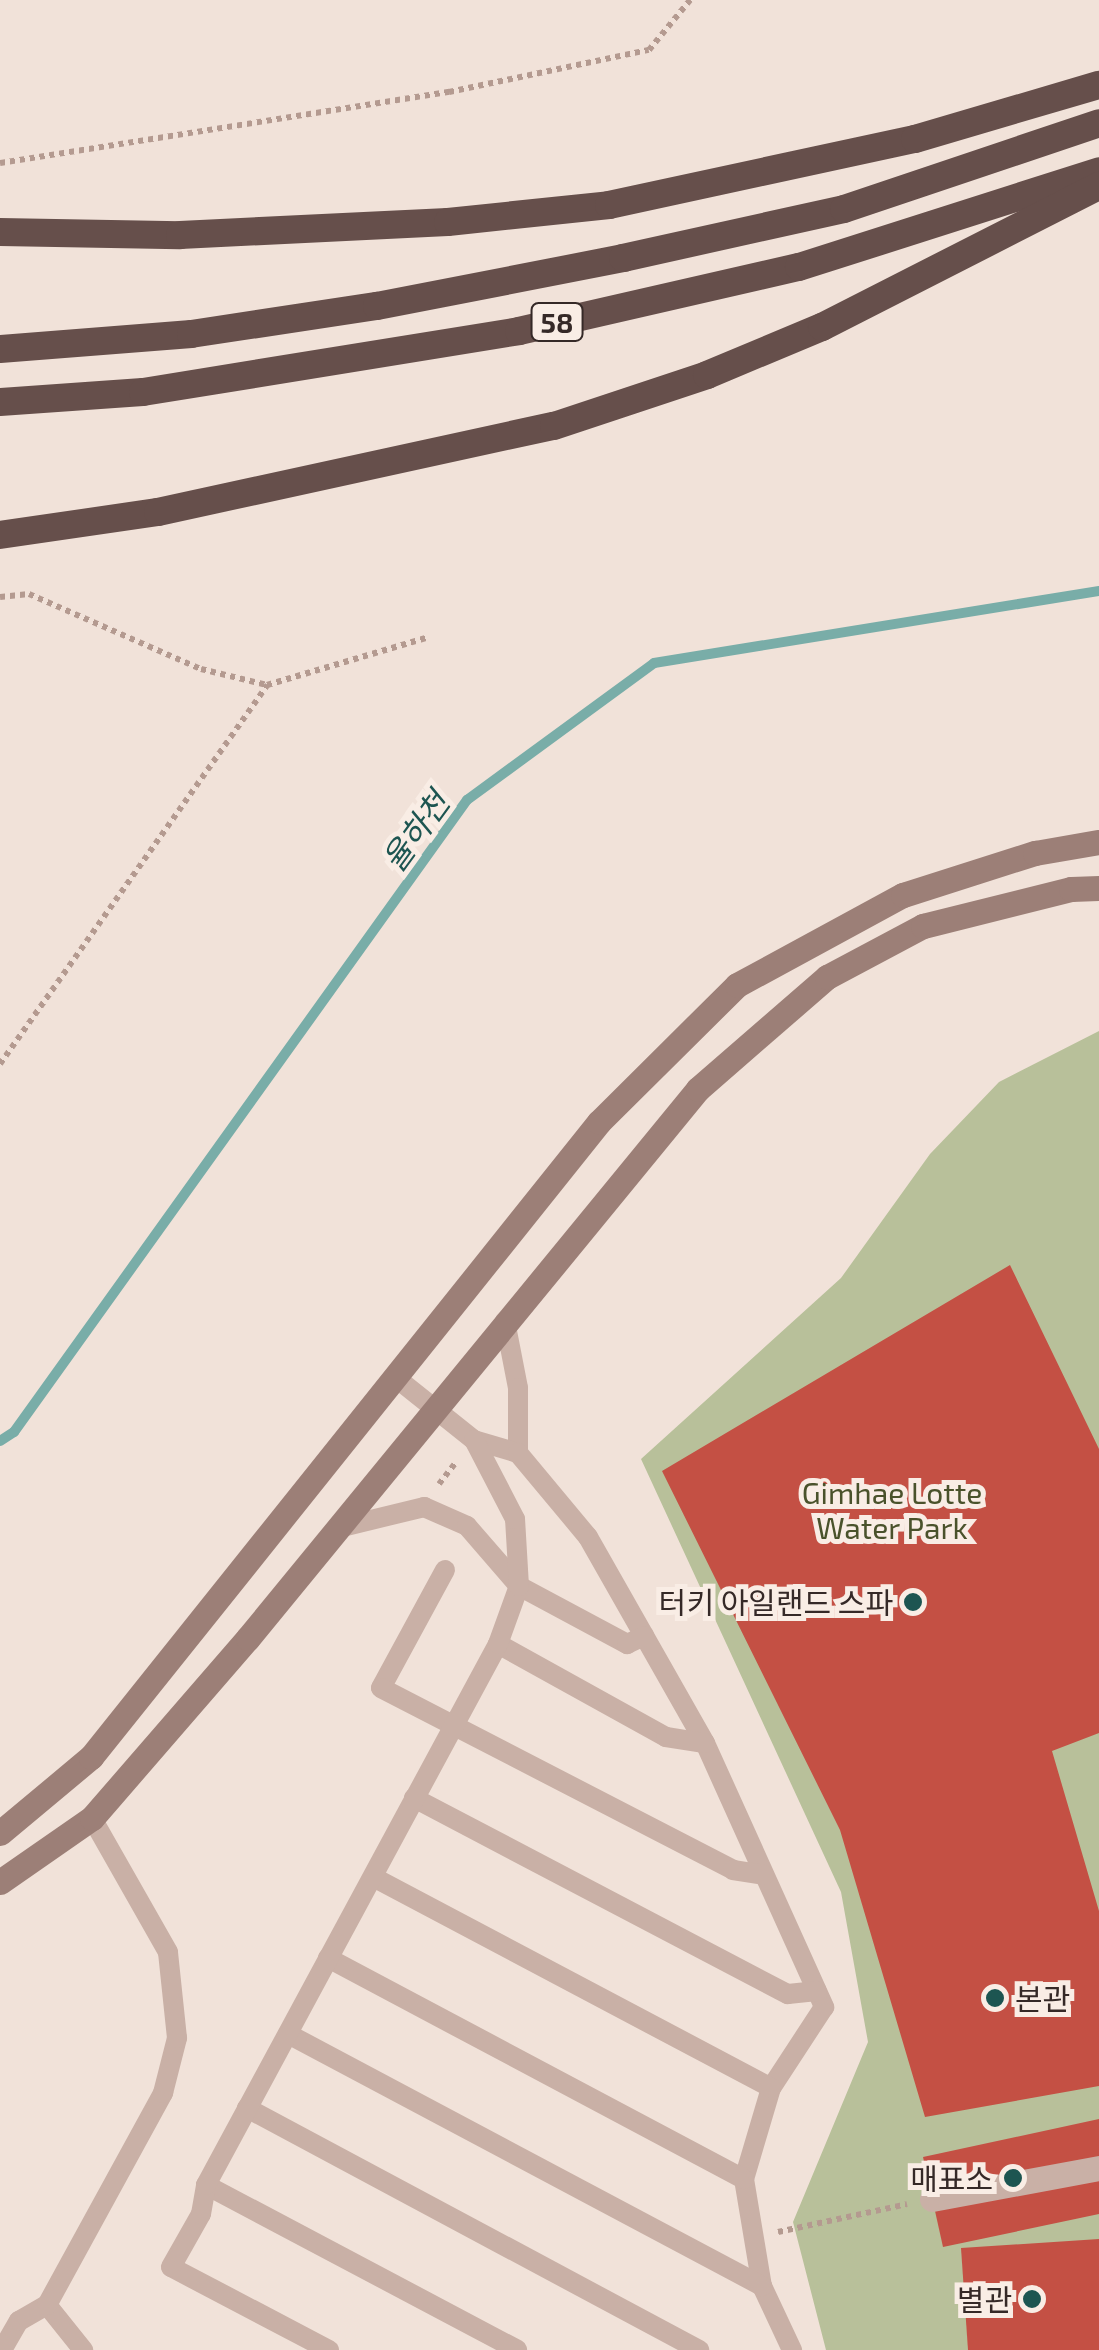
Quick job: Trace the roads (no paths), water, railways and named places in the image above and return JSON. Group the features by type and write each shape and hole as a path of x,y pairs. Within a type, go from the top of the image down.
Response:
{"highway":[{"path":"0,232 180,235 448,222 609,205 897,144 1099,84"},
{"name":"58","path":"0,349 209,331 623,258 844,209 1099,123"},
{"name":"58","path":"0,402 142,392 520,331 799,267 1099,171"},
{"path":"0,535 158,512 554,426 707,375 822,327 1099,186"}],"main road":[{"path":"0,1833 91,1757 599,1122 737,984 903,895 1035,852 1099,842"},
{"path":"0,1882 92,1818 338,1528 698,1089 826,977 922,926 1072,889 1099,888"}],"street":[{"path":"932,2199 1099,2168"}],"lane":[{"path":"505,1320 518,1388 518,1453"},
{"path":"395,1377 474,1440 518,1453 588,1537 705,1743 824,2006 771,2088 744,2179 757,2236 762,2286 792,2350"},
{"path":"329,2350 172,2267 201,2214 206,2185 498,1644 519,1586 514,1519 474,1440"},
{"path":"338,1528 424,1508 467,1526 519,1586 627,1644 644,1636"},
{"path":"445,1570 381,1688 418,1711 456,1722 733,1870 764,1874"},
{"path":"498,1644 666,1736 705,1743"},
{"path":"414,1798 788,1994 817,1991"},
{"path":"2,2350 19,2321 47,2305 163,2093 177,2038 168,1952 92,1818"},
{"path":"373,1877 771,2088"},
{"path":"328,1958 744,2179"},
{"path":"288,2034 762,2286"},
{"path":"248,2108 699,2350"},
{"path":"206,2185 517,2350"},
{"path":"47,2305 82,2350"}],"waterway":[{"name":"율하천","path":"0,1441 14,1432 467,800 654,663 1099,591"}],"place":[{"name":"터키 아일랜드 스파","path":"913,1602"},
{"name":"본관","path":"995,1998"},
{"name":"매표소","path":"1013,2178"},
{"name":"별관","path":"1032,2299"}],"park label":[{"name":"Gimhae Lotte Water Park","path":"892,1509"}]}
